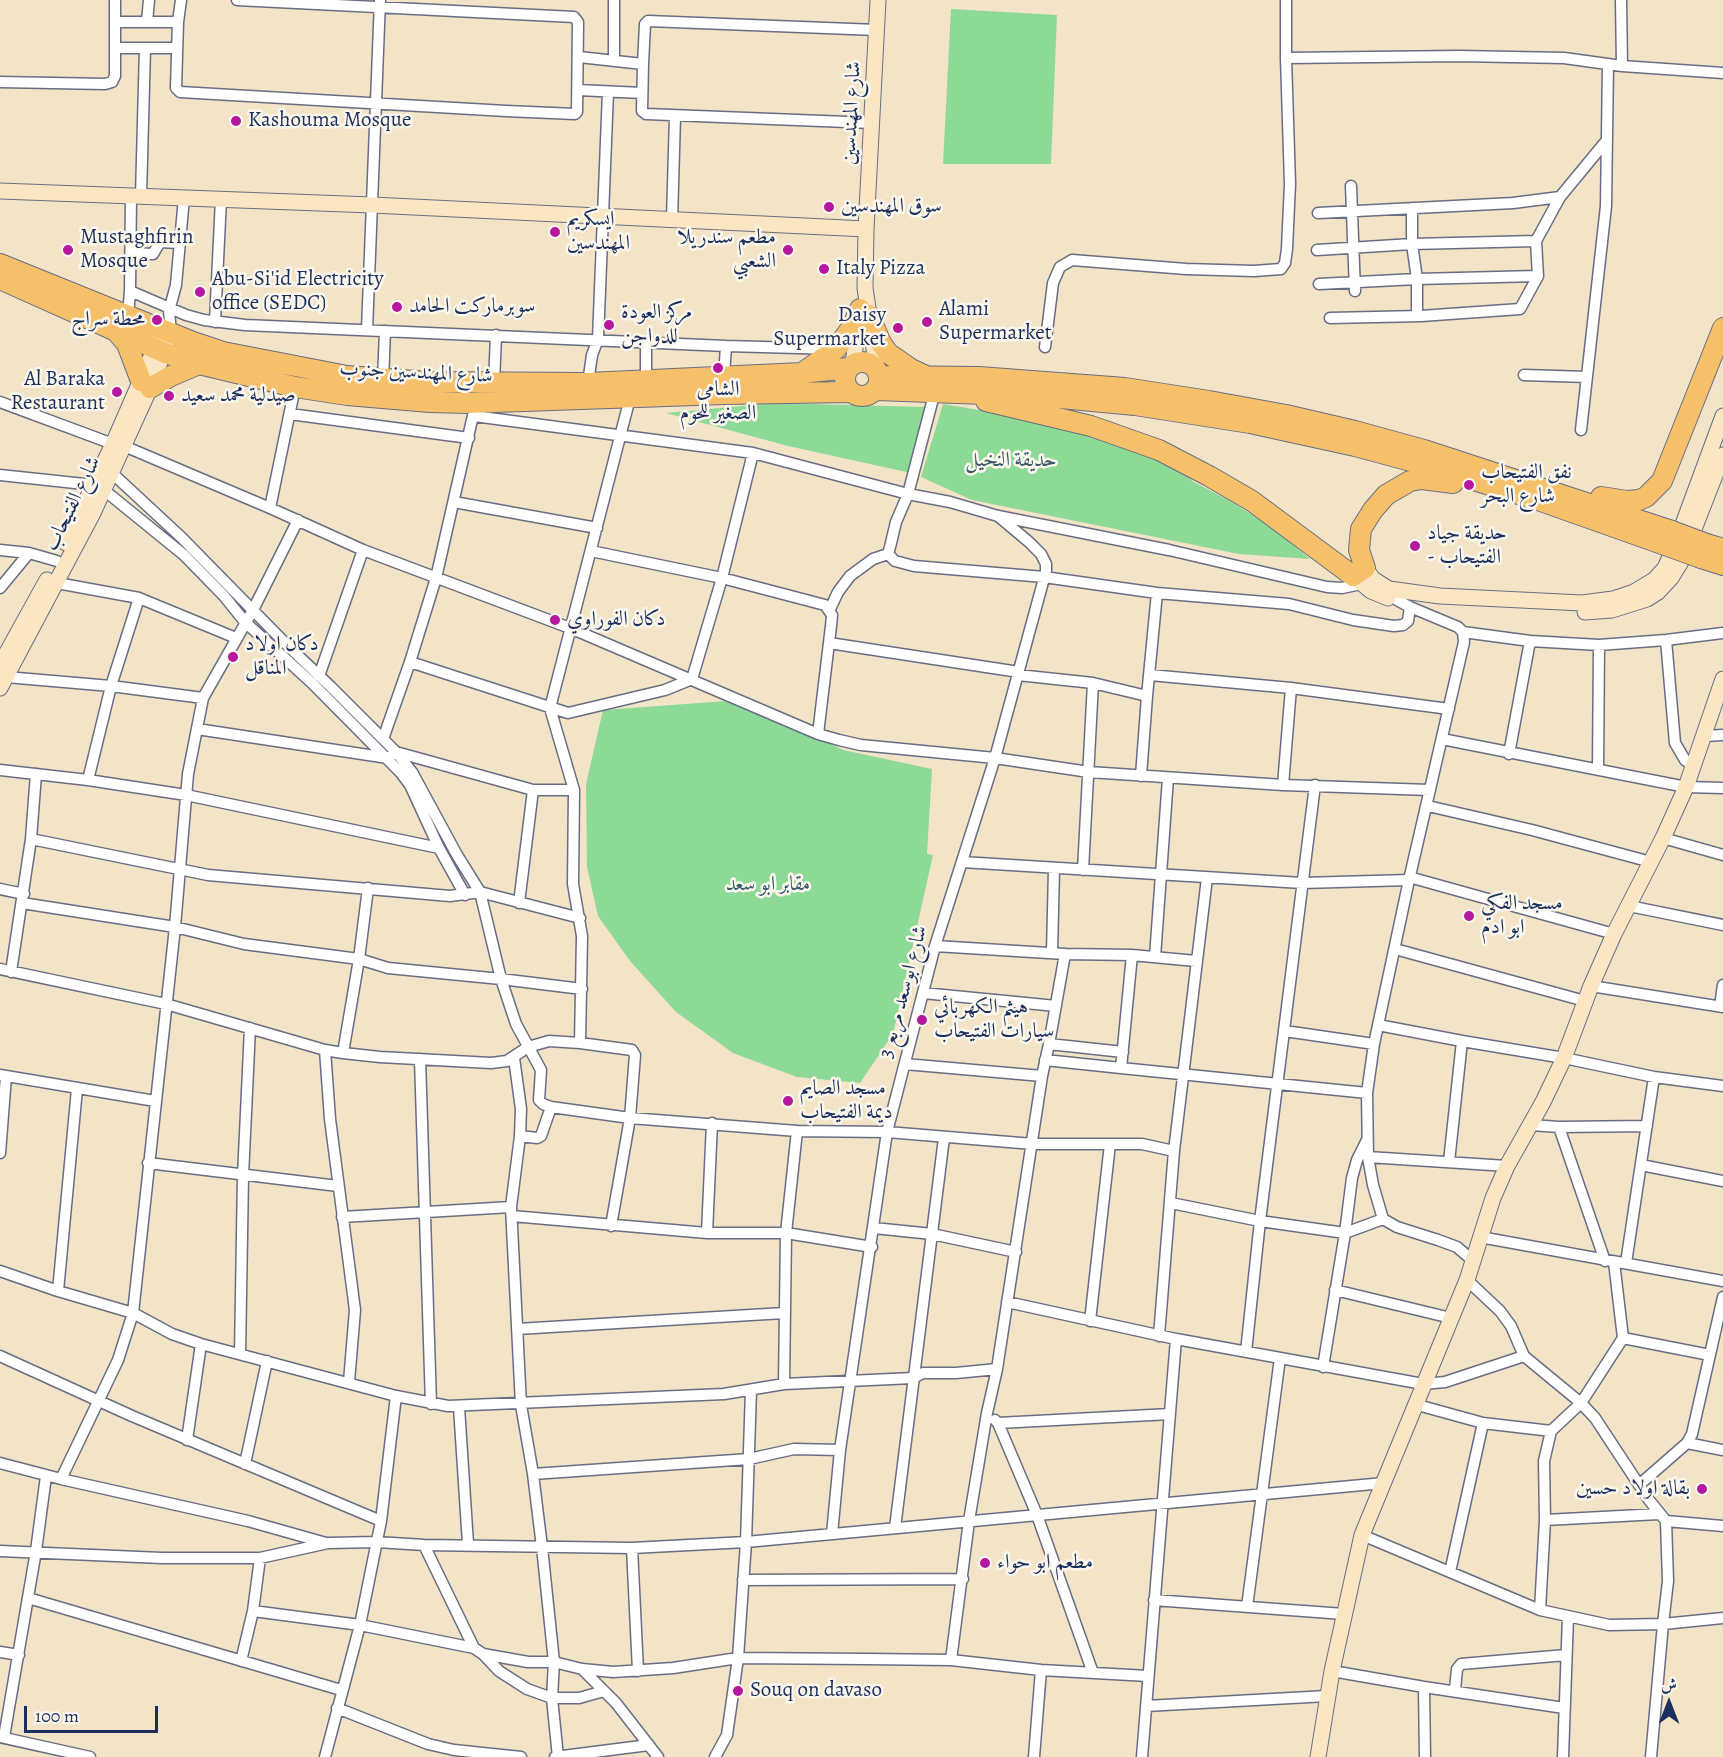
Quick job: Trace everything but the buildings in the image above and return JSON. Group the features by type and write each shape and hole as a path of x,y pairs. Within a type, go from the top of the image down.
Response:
{"highway":[{"name":"شارع المهندسين جنوب","path":"0,264 122,323 160,351 199,364 296,387 382,399 430,402 474,409 522,393 588,383 802,373 851,366"},
{"name":"شارع المهندسين جنوب","path":"0,279 122,323 168,328 223,352 303,369 383,380 495,383 522,393 630,398 850,392"},
{"path":"802,373 836,349 865,312 888,353 939,386 1006,407 1091,426 1159,450 1252,501 1360,576"},
{"path":"122,323 127,344 145,385 199,364"},
{"path":"1530,484 1615,500 1639,500 1646,497 1662,481 1667,471 1723,328"},
{"path":"867,362 877,379 866,396 850,392 845,383 846,373 851,366 867,362"},
{"path":"877,379 1089,400 1250,423 1355,446 1710,550 1723,565"},
{"path":"939,386 1041,381 1125,388 1209,401 1355,430 1530,484 1668,538"},
{"path":"1360,576 1361,529 1379,502 1394,489 1410,481 1422,479 1500,489"}],"street":[{"path":"0,82 112,82 115,76 115,0"},
{"path":"147,22 149,0"},
{"path":"181,0 176,88 180,92 575,114 579,57 578,22 574,17 379,4 237,0"},
{"path":"614,0 614,61"},
{"name":"شارع المهندسين","path":"865,312 866,229 878,0"},
{"path":"1045,347 1053,283 1060,267 1072,261 1186,269 1254,271 1281,269 1285,263 1287,249 1290,184 1286,0"},
{"path":"1621,0 1622,66"},
{"path":"366,330 379,4"},
{"path":"872,123 643,113 645,24 648,21 877,30"},
{"path":"116,22 178,22"},
{"path":"115,48 177,48"},
{"path":"122,323 130,291 145,48"},
{"path":"1286,58 1459,56 1564,58 1622,66 1723,73"},
{"path":"579,57 643,64"},
{"path":"1581,430 1606,206 1608,64"},
{"path":"578,90 642,93"},
{"path":"588,383 592,355 598,339 608,92"},
{"path":"672,219 675,116"},
{"path":"1330,318 1417,316 1520,309 1538,276 1536,240 1560,197 1607,140"},
{"path":"1351,186 1355,287"},
{"path":"0,190 866,229"},
{"path":"1318,213 1513,203 1560,197"},
{"path":"168,328 176,285 184,198"},
{"path":"215,322 221,199"},
{"path":"1412,208 1417,316"},
{"path":"1317,250 1536,240"},
{"path":"131,253 153,254 160,242 179,243"},
{"path":"1319,284 1355,287 1417,279 1538,276"},
{"path":"130,291 186,315 215,322 836,349"},
{"path":"851,366 865,312"},
{"path":"865,312 877,379"},
{"name":"شارع الفتيحاب","path":"3,667 57,583 160,351 168,328"},
{"path":"383,380 385,331"},
{"path":"495,383 496,335"},
{"path":"646,342 646,380"},
{"path":"723,376 726,346"},
{"path":"1524,375 1587,377"},
{"path":"888,554 939,386"},
{"path":"270,508 296,387"},
{"path":"580,1043 582,989 580,918 573,885 574,790 550,708 630,398"},
{"path":"0,402 119,445 298,520 363,550 570,628 818,734 861,745 995,759 1089,772 1283,785 1430,790"},
{"path":"383,739 436,578 474,409 620,434 753,453 998,516 1190,554 1327,587 1342,588 1360,576 1373,579 1389,589 1440,596 1582,603 1613,599 1634,592 1654,580 1665,568 1723,416"},
{"path":"290,414 469,438"},
{"name":"شارع الفتيحاب","path":"3,667 57,561 99,487 112,473 119,445"},
{"path":"692,679 722,578 753,453"},
{"path":"1404,604 1595,612 1612,610 1647,599 1658,592 1671,578 1682,560 1723,455"},
{"path":"112,473 253,610 270,635 320,690 417,780 439,824 480,892 501,979 516,1024 541,1071 539,1100 550,1107 630,1118 797,1131 887,1132 1033,1144 1142,1144 1174,1151"},
{"path":"0,475 99,487 164,538 202,572 245,622 270,635 318,676 383,739 410,785 439,848 465,895"},
{"path":"454,502 597,528"},
{"path":"998,516 1041,554 1046,564 1044,577"},
{"path":"61,1479 118,1360 132,1313 175,927 186,795 203,698 253,610 298,520"},
{"path":"164,538 171,528"},
{"path":"0,550 29,553 57,561"},
{"path":"318,676 363,550"},
{"path":"591,551 722,578 818,602 830,609 832,615 818,734"},
{"path":"0,588 29,553"},
{"path":"888,554 895,561 914,566 1044,577 1157,593 1289,604 1353,620 1394,626 1403,625 1408,621 1404,604"},
{"path":"830,609 838,592 850,576 873,559 888,554"},
{"path":"1360,576 1382,596 1453,625 1463,632 1530,641 1599,645 1723,633"},
{"name":"شارع ابوسعد مربع 3","path":"832,1534 849,1382 872,1247 887,1132 935,946 995,759 1044,577"},
{"path":"57,583 138,598 236,638"},
{"path":"1141,776 1157,593"},
{"path":"87,780 111,687 138,598"},
{"path":"1463,632 1464,642 1428,806 1409,879 1374,1044 1367,1093 1367,1139 1373,1185 1383,1219 1397,1227 1456,1247 1472,1260"},
{"path":"1666,640 1675,743 1684,760 1694,766"},
{"path":"1509,754 1530,641"},
{"path":"829,643 1093,683 1147,696"},
{"path":"1598,769 1599,645"},
{"path":"410,662 568,713 665,690 692,679"},
{"path":"3,667 111,687 203,698"},
{"path":"1150,675 1291,687 1449,708"},
{"path":"1318,1757 1327,1696 1362,1535 1467,1280 1480,1237 1507,1166 1532,1125 1564,1058 1591,986 1614,934 1686,787 1723,679"},
{"path":"1083,870 1093,683"},
{"path":"1283,785 1291,687"},
{"path":"197,729 392,755 533,790 574,790"},
{"path":"1704,736 1723,735"},
{"path":"1442,739 1686,787 1723,788"},
{"path":"0,770 186,795 439,848"},
{"path":"36,774 23,899 6,970 166,1004 325,1050 343,1053 491,1063 514,1058 528,1047 549,1041 629,1050 634,1053 630,1118 611,1226"},
{"path":"1155,957 1168,778"},
{"path":"1246,1353 1260,1221 1315,785"},
{"path":"519,903 533,790"},
{"path":"1428,806 1532,830 1651,862"},
{"path":"1663,838 1723,855"},
{"path":"31,839 202,874 450,896 480,892 580,918"},
{"path":"962,862 1302,883 1409,879 1614,934"},
{"path":"1052,953 1054,868"},
{"path":"1159,1336 1174,1151 1207,878"},
{"path":"343,1053 368,888"},
{"path":"0,889 23,899 175,927 244,944 359,959 388,968 582,989"},
{"path":"1629,906 1723,925"},
{"path":"935,946 1065,954 1132,955 1196,961"},
{"path":"1395,949 1585,1001"},
{"path":"951,1660 969,1521 987,1413 997,1369 1042,1076 1065,954"},
{"path":"1121,1068 1132,955"},
{"path":"1591,986 1721,1007 1723,985"},
{"path":"923,993 1056,1006"},
{"path":"1378,1024 1654,1077 1723,1086"},
{"path":"240,1353 243,1176 250,1028"},
{"path":"1285,1031 1374,1044"},
{"path":"1449,1162 1462,1041"},
{"path":"1049,1044 1123,1052"},
{"path":"325,1050 338,1186 355,1311 349,1382"},
{"path":"514,1058 520,1102 520,1136 511,1211 521,1405 534,1474 554,1662 552,1698 557,1757 649,1745"},
{"path":"420,1059 431,1404"},
{"path":"1045,1060 1367,1093"},
{"path":"905,1064 1042,1076"},
{"path":"0,1153 3,1075 155,1101"},
{"path":"1626,1263 1654,1077"},
{"path":"58,1291 77,1089"},
{"path":"520,1136 540,1138 550,1107"},
{"path":"707,1233 712,1123"},
{"path":"1532,1125 1647,1126"},
{"path":"1540,1610 1545,1520 1544,1461 1551,1431 1581,1403 1623,1338 1609,1261 1559,1127"},
{"path":"784,1384 786,1233 797,1131"},
{"path":"895,1528 944,1138"},
{"path":"1323,1367 1352,1178 1367,1139"},
{"path":"1090,1321 1110,1144"},
{"path":"1368,1157 1507,1166"},
{"path":"148,1163 338,1186"},
{"path":"1641,1166 1723,1181"},
{"path":"1171,1203 1260,1221 1345,1233 1383,1219"},
{"path":"342,1217 425,1211 511,1211 611,1226 707,1233 786,1233 872,1247"},
{"path":"874,1228 932,1234 1016,1252"},
{"path":"1480,1237 1723,1281"},
{"path":"0,1271 132,1313 172,1334 201,1344 396,1396 431,1404 459,1407 724,1394 784,1384 913,1378 923,1373 997,1369"},
{"path":"1467,1280 1500,1311 1511,1326 1524,1356 1581,1403 1595,1418 1663,1518 1668,1581 1651,1757"},
{"path":"1335,1290 1451,1318"},
{"path":"1639,1485 1687,1443 1692,1434 1710,1355 1719,1342 1723,1297"},
{"path":"1007,1302 1176,1340 1423,1384 1445,1383 1524,1356"},
{"path":"517,1329 784,1313"},
{"path":"1623,1338 1710,1355"},
{"path":"1142,1757 1176,1340"},
{"path":"187,1440 201,1344"},
{"path":"0,1356 187,1440 381,1521"},
{"path":"1247,1607 1280,1358"},
{"path":"245,1464 267,1361"},
{"path":"715,1757 727,1735 738,1658 746,1542 751,1390"},
{"path":"325,1757 360,1625 377,1542 396,1396"},
{"path":"1414,1404 1483,1423 1551,1431"},
{"path":"459,1407 468,1544"},
{"path":"987,1413 998,1423 1037,1515 1092,1673"},
{"path":"998,1423 1170,1414"},
{"path":"1450,1572 1483,1423"},
{"path":"1687,1443 1723,1450"},
{"path":"534,1474 749,1459 794,1449 840,1450"},
{"path":"0,1463 46,1476 248,1521 328,1543"},
{"path":"46,1476 19,1654 2,1737 90,1757"},
{"path":"0,1551 162,1558 260,1558 328,1543 377,1542 424,1545 632,1548 746,1542 1384,1483"},
{"path":"1545,1520 1663,1518 1723,1526"},
{"path":"1362,1535 1540,1610 1568,1617 1609,1625 1663,1624 1723,1618"},
{"path":"424,1545 479,1651 499,1671 518,1685 552,1698 579,1698 604,1691"},
{"path":"632,1548 638,1671"},
{"path":"241,1661 253,1611 260,1558"},
{"path":"743,1580 963,1579"},
{"path":"28,1598 341,1690"},
{"path":"1154,1600 1344,1614"},
{"path":"253,1611 360,1625 528,1662 554,1662 582,1669 613,1672 738,1658 951,1660 1041,1670 1148,1676"},
{"path":"1563,1757 1568,1617"},
{"path":"0,1652 19,1654"},
{"path":"1455,1690 1457,1669 1461,1664 1566,1655"},
{"path":"582,1669 616,1703 658,1757"},
{"path":"1034,1757 1041,1670"},
{"path":"1332,1671 1564,1708"},
{"path":"1424,1687 1425,1757"},
{"path":"1146,1706 1327,1696"},
{"path":"337,1708 428,1744 463,1751 520,1757"}],"green space":[{"path":"951,9 1057,15 1051,164 943,164"},
{"name":"حديقة النخيل","path":"775,403 927,407 911,473 788,446 666,413"},
{"name":"حديقة النخيل","path":"943,404 1072,428 1183,467 1192,481 1268,525 1310,559 1239,554 972,500 921,477"},
{"name":"مقابر ابو سعد","path":"740,700 843,750 932,769 927,854 933,855 893,1034 860,1083 797,1077 733,1053 676,1012 630,961 598,916 587,867 586,784 603,710"}],"place":[{"name":"Kashouma Mosque","path":"236,121"},
{"name":"سوق المهندسين","path":"829,207"},
{"name":"ايسكريم المهندسين","path":"555,232"},
{"name":"Mustaghfirin Mosque","path":"68,250"},
{"name":"مطعم سندريلا الشعبي","path":"788,250"},
{"name":"Italy Pizza","path":"824,269"},
{"name":"Abu-Si'id Electricity office (SEDC)","path":"200,292"},
{"name":"سوبرماركت الحامد","path":"397,307"},
{"name":"محطة سراج","path":"157,320"},
{"name":"Alami Supermarket","path":"927,322"},
{"name":"مركز العودة للدواجن","path":"609,325"},
{"name":"Daisy Supermarket","path":"898,328"},
{"name":"الشامي الصغير للحوم","path":"718,368"},
{"name":"Al Baraka Restaurant","path":"117,392"},
{"name":"صيدلية محمد سعيد","path":"169,396"},
{"name":"نفق الفتيحاب شارع البحر","path":"1469,485"},
{"name":"حديقة جياد - الفتيحاب","path":"1415,546"},
{"name":"دكان الفوراوي","path":"555,620"},
{"name":"دكان اولاد المناقل","path":"233,657"},
{"name":"مسجد الفكي ابو ادم","path":"1469,916"},
{"name":"هيثم الكهربائي سيارات الفتيحاب","path":"922,1020"},
{"name":"مسجد الصايم ديمة الفتيحاب","path":"788,1101"},
{"name":"بقالة اولاد حسين","path":"1702,1489"},
{"name":"مطعم ابو حواء","path":"985,1563"},
{"name":"Souq on davaso","path":"738,1691"}]}
